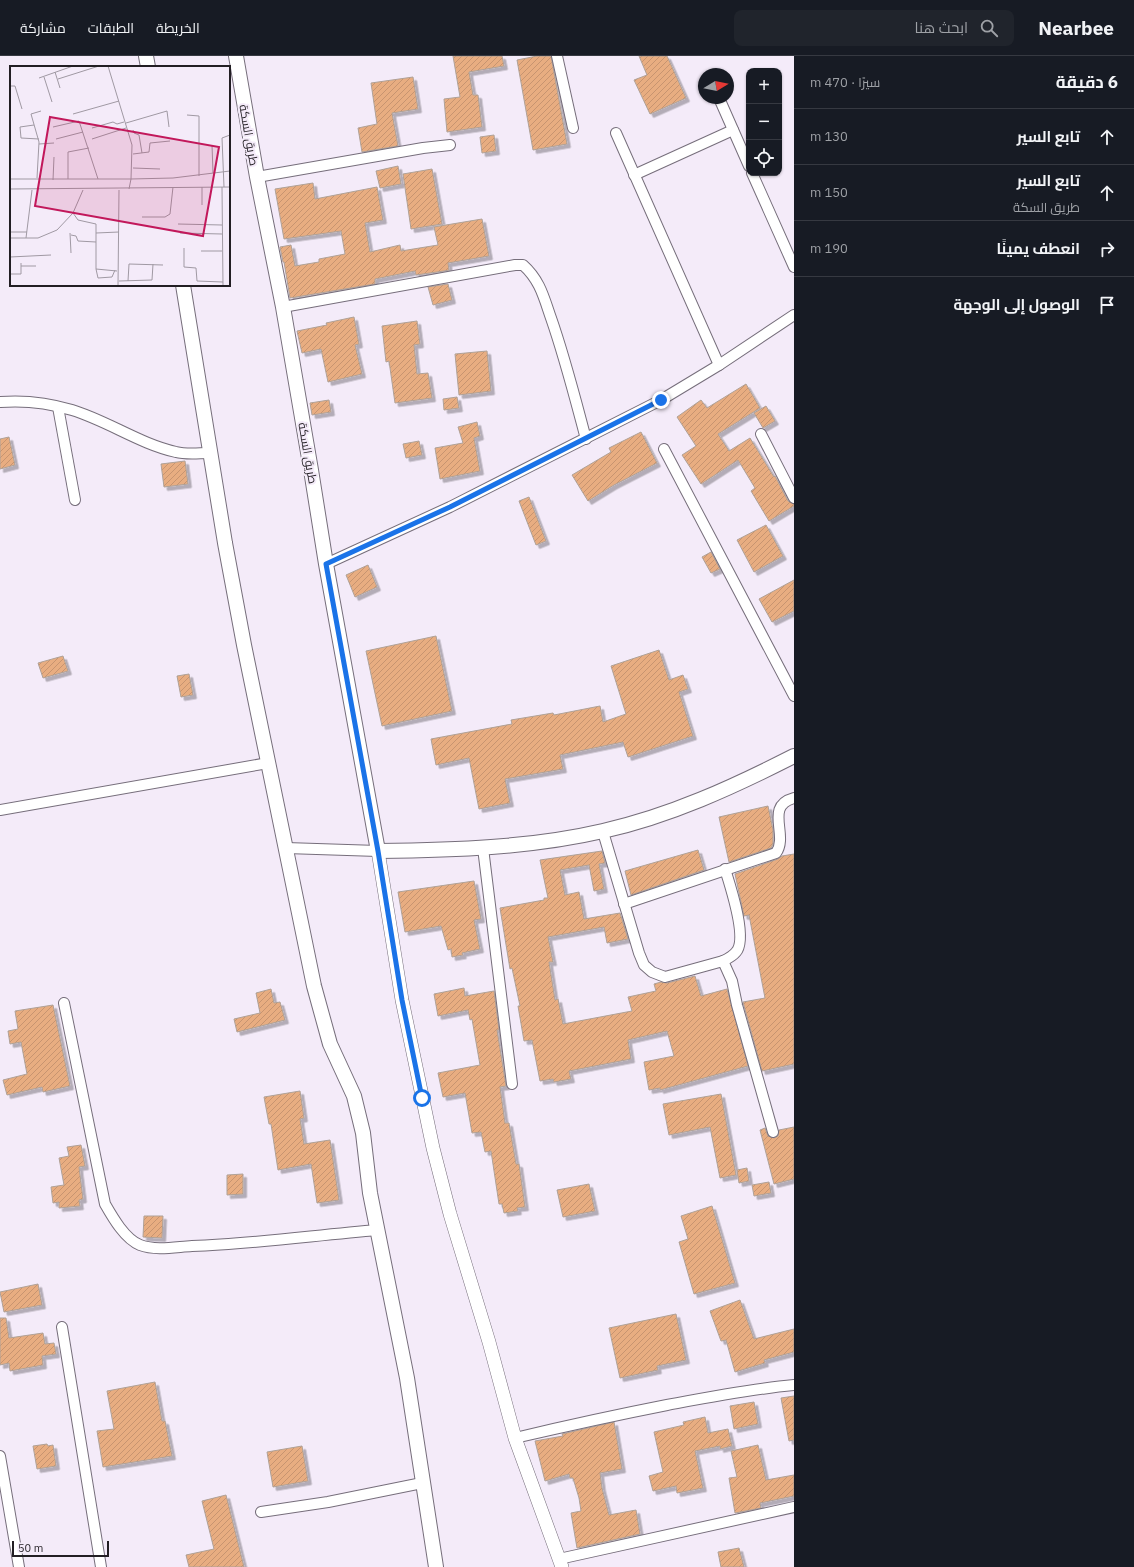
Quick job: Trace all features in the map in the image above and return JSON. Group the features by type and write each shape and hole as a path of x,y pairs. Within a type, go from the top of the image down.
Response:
{"main road":[{"path":"146,56 148,66"},
{"name":"طريق السكة","path":"236,56 257,177 283,307 326,564 378,851"},
{"path":"183,286 225,543 314,986 330,1044 354,1096 358,1110 370,1193 407,1378 436,1567"},
{"path":"378,851 483,848 544,842 603,832 646,820 680,808 794,756"}],"street":[{"path":"557,56 573,128"},
{"path":"722,104 746,159"},
{"path":"634,175 733,130"},
{"path":"616,133 719,365"},
{"path":"257,177 450,145"},
{"path":"753,176 794,267"},
{"path":"283,307 515,265 523,265 532,273 539,285 564,356 586,439"},
{"path":"326,564 450,507 661,400 719,365 794,315"},
{"path":"0,402 25,401 58,406 88,416 156,446 178,453 210,453"},
{"path":"58,406 75,500"},
{"path":"761,434 794,498"},
{"path":"664,449 794,696"},
{"path":"0,810 268,763"},
{"path":"624,904 776,852 780,844 778,817 779,810 786,800 794,798"},
{"path":"603,832 639,953 644,965 652,972 665,977 723,961 736,952 740,933 738,916 725,869"},
{"path":"286,848 378,851 402,1000 433,1148 450,1214 489,1342 515,1438 560,1563 794,1507"},
{"path":"483,848 512,1084"},
{"path":"723,961 732,982 737,1005 773,1132"},
{"path":"64,1003 105,1204 115,1222 126,1234 139,1244 151,1248 210,1246 378,1230"},
{"path":"62,1327 100,1567"},
{"path":"515,1438 590,1420 699,1399 758,1388 794,1385"},
{"path":"0,1456 19,1567"},
{"path":"261,1512 328,1502 422,1483"}],"building":[{"path":"453,56 502,56 504,66 469,72 473,95 478,95 482,127 447,132 444,99 460,97"},
{"path":"537,56 551,56 567,144 533,150 517,60"},
{"path":"639,56 667,56 686,98 650,114 634,80 647,75"},
{"path":"413,77 418,109 392,113 398,146 362,152 358,128 377,124 371,83"},
{"path":"494,135 496,151 482,153 480,137"},
{"path":"398,166 401,184 380,188 376,171"},
{"path":"432,169 442,224 411,229 403,174"},
{"path":"313,183 315,199 377,187 383,220 365,223 370,252 400,245 401,251 438,245 434,227 482,219 489,256 448,263 449,270 416,275 415,271 375,279 375,284 290,298 280,247 291,245 295,266 319,262 319,259 345,254 341,231 284,239 275,189"},
{"path":"448,284 452,300 433,305 428,287"},
{"path":"354,317 359,344 355,345 362,374 328,382 321,349 302,353 297,331 327,325 326,323"},
{"path":"417,321 420,344 414,345 417,374 428,373 432,398 395,403 389,361 386,362 382,326"},
{"path":"487,351 491,391 459,395 455,354"},
{"path":"746,384 760,408 718,434 729,451 750,438 774,477 775,476 788,501 794,504 794,506 769,521 751,491 755,488 738,460 701,484 682,455 696,446 677,417 701,400 707,408"},
{"path":"457,397 459,408 444,410 443,399"},
{"path":"329,400 331,412 312,415 310,403"},
{"path":"766,406 775,421 763,428 754,413"},
{"path":"477,422 480,436 474,438 480,471 440,479 435,448 463,443 458,427"},
{"path":"641,432 657,463 614,485 588,501 572,475 611,452 609,448"},
{"path":"9,437 15,465 0,469 0,439"},
{"path":"419,441 422,455 406,458 403,444"},
{"path":"185,461 188,484 164,487 161,464"},
{"path":"529,497 546,541 536,545 519,501"},
{"path":"766,525 783,556 754,572 737,540"},
{"path":"711,552 720,569 711,573 702,557"},
{"path":"368,565 377,587 355,597 346,575"},
{"path":"794,580 794,611 772,622 759,599"},
{"path":"436,636 452,711 382,726 366,651"},
{"path":"659,650 669,680 683,675 688,689 679,692 693,736 628,757 623,742 560,755 563,769 505,779 510,803 479,809 469,758 436,765 431,739 512,724 511,720 553,713 554,715 600,706 603,722 626,714 611,666"},
{"path":"63,656 68,671 43,678 38,663"},
{"path":"189,674 193,695 181,697 177,676"},
{"path":"768,806 773,830 773,844 771,848 729,862 719,817"},
{"path":"698,850 704,870 631,895 625,871"},
{"path":"602,851 605,863 599,864 604,889 594,891 589,865 560,870 565,895 579,892 584,919 620,913 628,939 607,943 604,927 548,937 553,962 549,962 555,1000 558,999 563,1024 632,1011 628,997 656,991 654,984 661,982 667,983 695,976 701,996 727,989 748,1066 660,1090 660,1088 649,1090 644,1062 674,1056 667,1031 628,1040 631,1059 569,1071 571,1079 554,1082 553,1079 540,1081 532,1040 524,1041 518,1006 520,1006 512,968 510,969 500,908 548,898 540,860"},
{"path":"794,854 794,1064 762,1071 743,1002 765,998 749,915 744,916 735,874 778,859 782,856"},
{"path":"474,881 481,919 474,920 480,949 452,957 451,949 448,950 441,926 405,932 398,892"},
{"path":"464,988 465,996 494,991 499,1030 497,1030 506,1086 500,1087 505,1123 509,1123 516,1164 519,1164 525,1207 517,1208 518,1211 504,1213 502,1204 499,1204 491,1151 485,1152 481,1132 472,1133 465,1093 443,1097 438,1073 480,1065 472,1019 470,1020 468,1010 438,1016 434,994"},
{"path":"271,989 274,1003 280,1002 285,1020 237,1032 234,1019 260,1013 256,993"},
{"path":"53,1005 70,1086 43,1092 42,1087 7,1095 3,1080 27,1074 21,1042 10,1044 8,1031 18,1029 15,1011"},
{"path":"300,1091 304,1118 300,1119 304,1144 330,1140 339,1200 317,1203 311,1164 278,1170 271,1124 269,1124 264,1097"},
{"path":"721,1094 736,1175 720,1178 710,1127 669,1135 663,1104"},
{"path":"794,1127 794,1179 774,1184 760,1130 765,1128 768,1136 774,1138 778,1136 779,1130"},
{"path":"81,1145 85,1166 79,1167 83,1199 79,1200 80,1206 59,1208 59,1202 53,1203 51,1187 64,1185 59,1158 69,1156 67,1147"},
{"path":"747,1168 749,1181 739,1183 737,1170"},
{"path":"243,1174 243,1194 227,1195 227,1175"},
{"path":"769,1182 771,1193 754,1196 752,1185"},
{"path":"589,1184 595,1211 563,1217 557,1190"},
{"path":"712,1206 735,1283 694,1294 679,1242 688,1239 681,1216"},
{"path":"144,1216 163,1216 162,1238 143,1237"},
{"path":"38,1284 42,1305 4,1312 0,1292"},
{"path":"740,1300 754,1339 794,1329 794,1352 764,1360 765,1363 735,1372 726,1340 721,1341 710,1311"},
{"path":"676,1314 686,1360 657,1366 658,1370 620,1378 609,1328"},
{"path":"0,1318 6,1318 9,1338 43,1333 45,1344 54,1343 56,1354 42,1356 43,1365 10,1371 9,1363 0,1365"},
{"path":"155,1382 162,1421 165,1421 172,1456 103,1467 97,1431 114,1429 107,1391"},
{"path":"794,1396 794,1440 789,1441 781,1398"},
{"path":"754,1402 758,1424 734,1429 730,1406"},
{"path":"705,1417 708,1433 728,1429 732,1446 720,1449 720,1446 695,1451 703,1488 677,1493 676,1486 653,1491 649,1476 663,1472 654,1432 684,1425 683,1422"},
{"path":"614,1422 622,1469 600,1473 602,1488 609,1515 636,1510 640,1534 577,1548 571,1513 581,1511 573,1478 570,1478 569,1474 545,1481 535,1441 563,1436 562,1434"},
{"path":"47,1444 48,1446 53,1445 56,1466 37,1469 33,1446"},
{"path":"758,1445 766,1480 794,1475 794,1496 760,1503 761,1508 735,1513 729,1478 737,1477 731,1451"},
{"path":"302,1446 308,1481 273,1487 267,1452"},
{"path":"226,1495 244,1567 189,1567 186,1555 214,1549 202,1501"},
{"path":"739,1548 744,1567 721,1567 718,1552"}],"route":[{"path":"422,1098 402,1000 378,851 326,564 450,507 661,400"}]}
